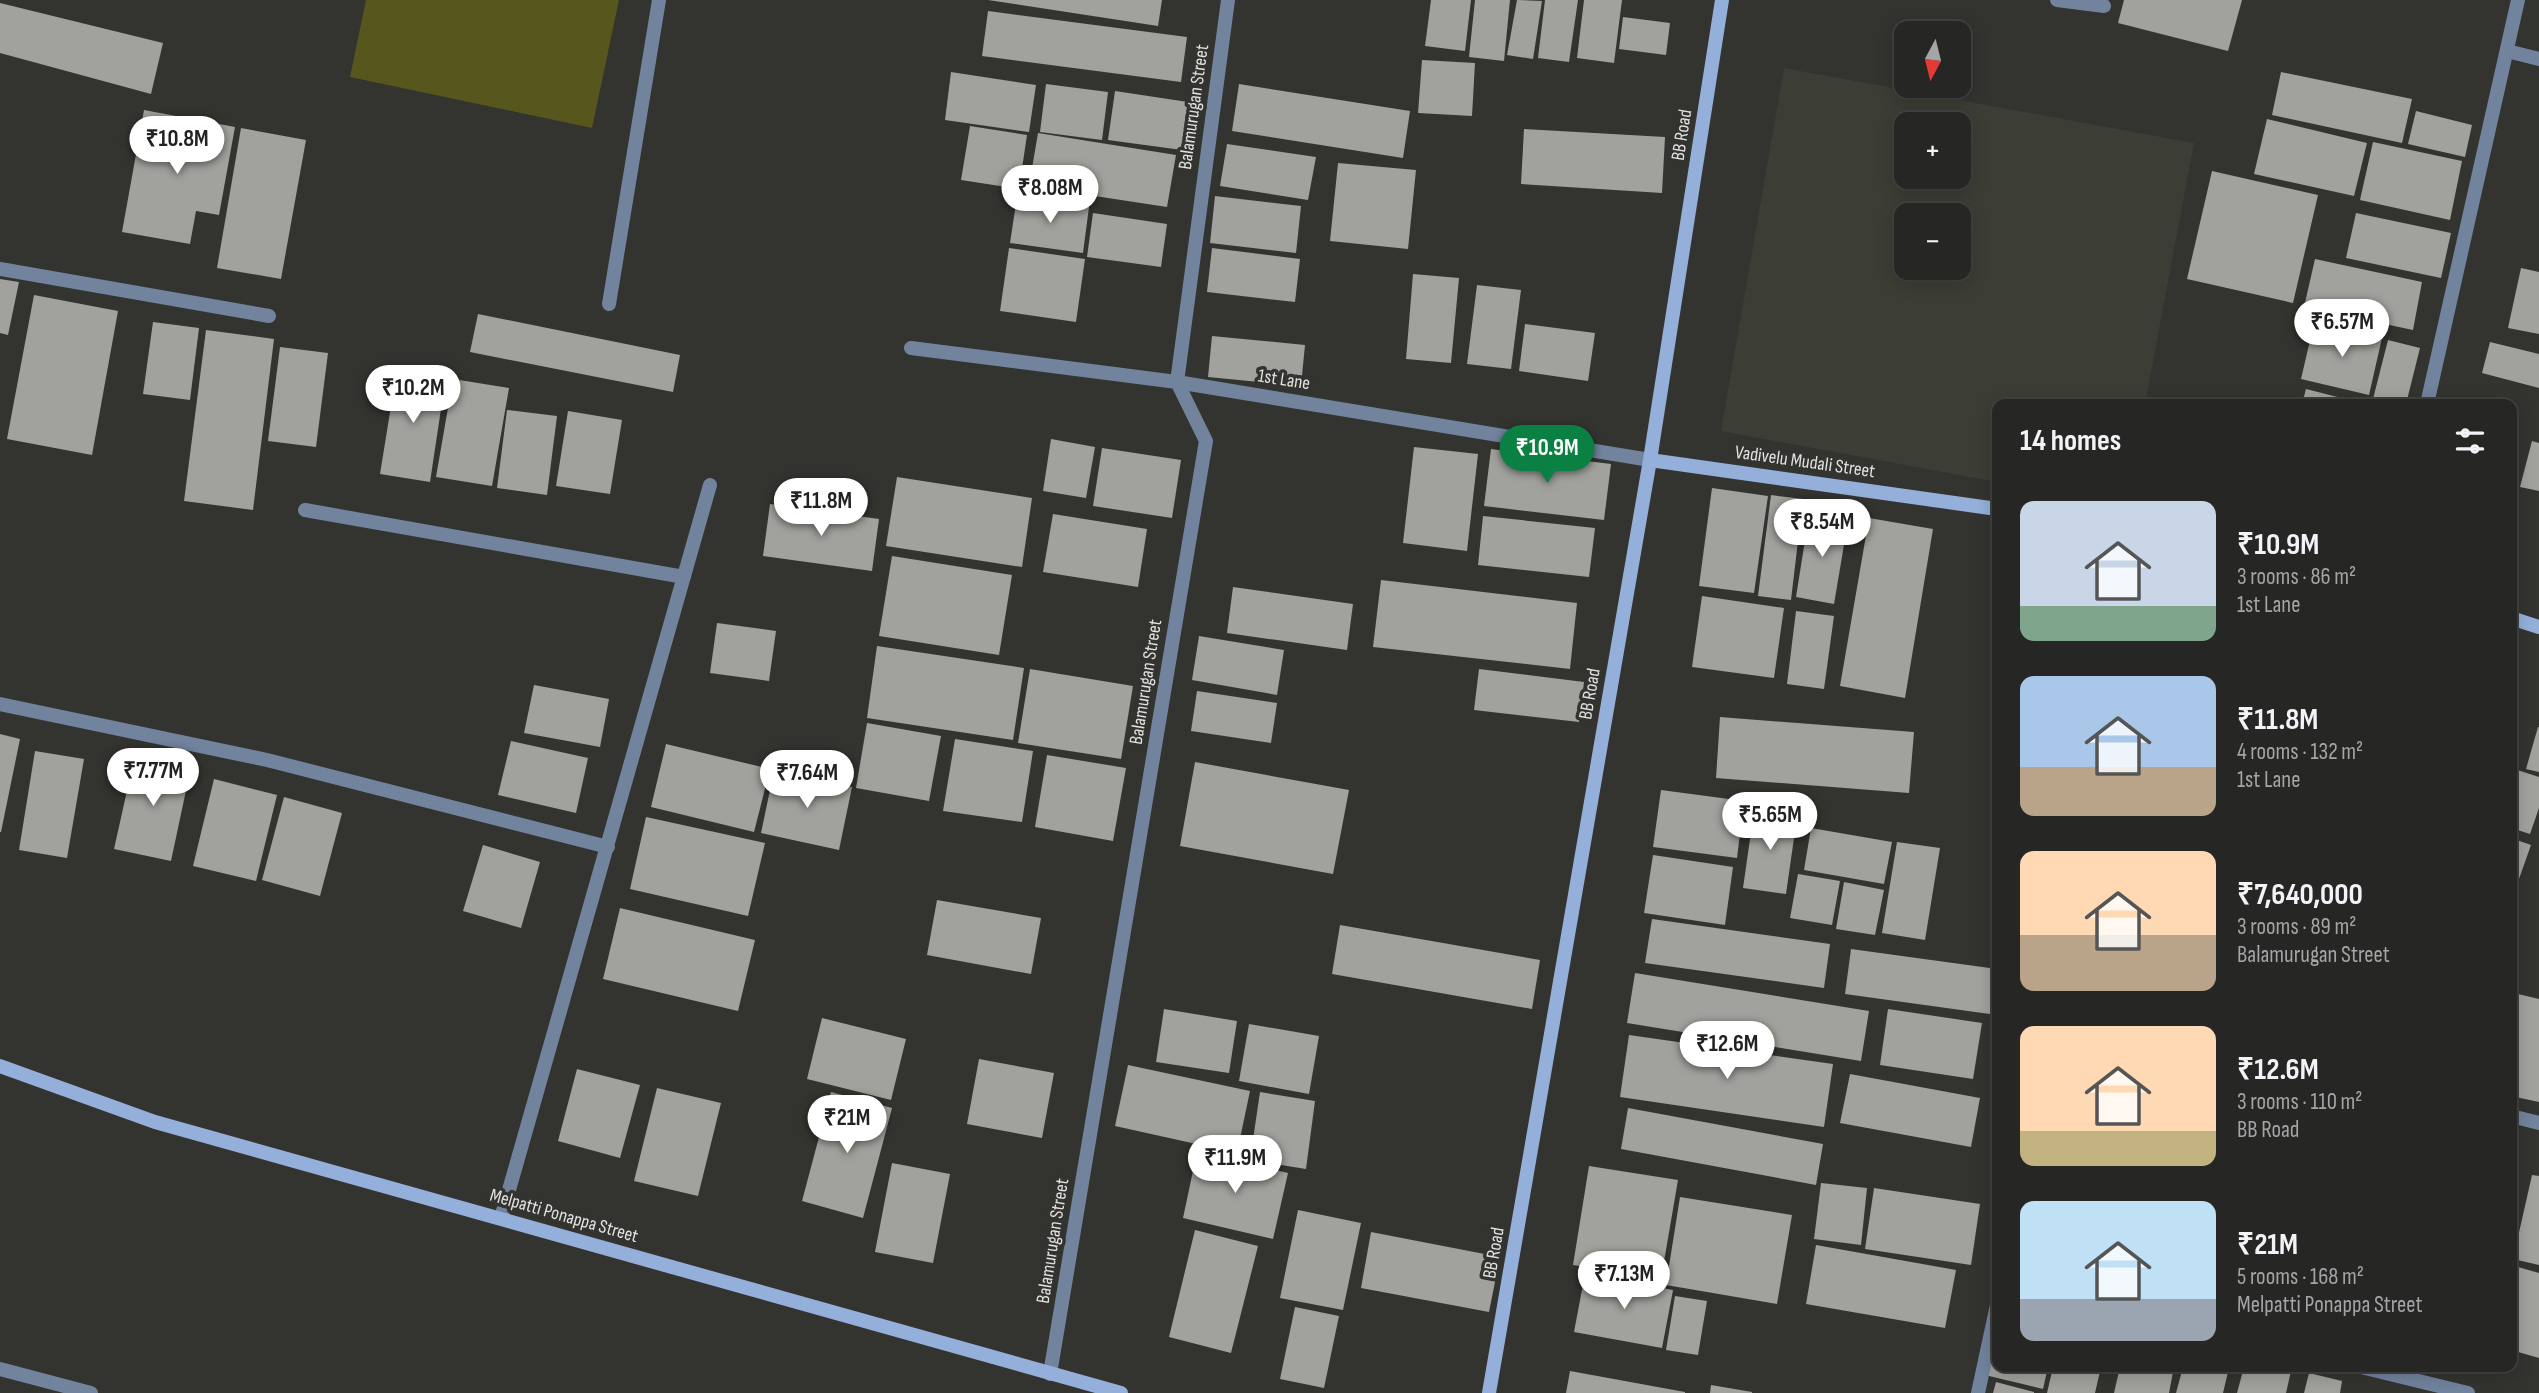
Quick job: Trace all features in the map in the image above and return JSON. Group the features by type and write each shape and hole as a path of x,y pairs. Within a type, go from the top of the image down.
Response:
{"street":[{"path":"609,304 659,0"},
{"name":"Balamurugan Street","path":"1051,1374 1206,441 1177,382 1228,0"},
{"name":"BB Road","path":"1489,1393 1650,460 1722,0"},
{"path":"2057,0 2104,6"},
{"path":"2428,399 2518,0"},
{"path":"2507,51 2539,59"},
{"path":"0,269 269,316"},
{"name":"1st Lane","path":"911,348 1177,382 1650,460"},
{"name":"Vadivelu Mudali Street","path":"1650,460 1992,508"},
{"path":"501,1218 710,485"},
{"path":"305,510 684,577"},
{"path":"2517,620 2539,627"},
{"path":"0,704 267,760 608,848"},
{"name":"Melpatti Ponappa Street","path":"0,1066 155,1122 1121,1393"},
{"path":"2517,1118 2539,1123"},
{"path":"1978,1393 1992,1328"},
{"path":"0,1369 91,1393"},
{"path":"2382,1372 2468,1393"}],"shaded area":[{"path":"366,0 619,0 592,128 350,77"},
{"path":"1784,68 1894,88 1894,98 1948,98 2194,143 2146,399 1992,399 1992,481 1721,431"}],"building":[{"path":"988,0 1162,0 1158,26"},
{"path":"1431,0 1471,0 1465,51 1425,46"},
{"path":"1475,0 1510,0 1504,61 1469,57"},
{"path":"1517,0 1542,1 1533,59 1507,55"},
{"path":"1545,0 1578,0 1569,62 1538,58"},
{"path":"1584,0 1622,0 1614,63 1577,58"},
{"path":"2124,0 2242,0 2228,51 2118,23"},
{"path":"0,3 163,43 151,94 0,53"},
{"path":"988,11 1187,37 1181,82 982,56"},
{"path":"1623,17 1670,23 1666,55 1619,49"},
{"path":"1422,60 1475,63 1472,116 1418,113"},
{"path":"951,72 1036,85 1029,132 945,120"},
{"path":"2281,72 2412,99 2402,143 2272,115"},
{"path":"1046,84 1108,92 1102,140 1040,132"},
{"path":"1239,84 1410,111 1403,158 1232,131"},
{"path":"1115,91 1188,102 1182,150 1108,140"},
{"path":"144,110 235,127 219,215 196,211 190,244 122,232"},
{"path":"2416,111 2472,125 2465,157 2408,144"},
{"path":"2267,119 2367,143 2354,196 2254,174"},
{"path":"970,126 1027,135 1019,189 961,180"},
{"path":"241,128 306,140 281,279 217,268"},
{"path":"1524,129 1665,137 1662,193 1521,184"},
{"path":"1038,133 1176,155 1167,207 1029,186"},
{"path":"2373,142 2462,161 2450,220 2360,200"},
{"path":"1227,144 1316,157 1308,200 1220,186"},
{"path":"1338,163 1416,170 1408,249 1330,241"},
{"path":"2212,171 2318,195 2293,303 2187,279"},
{"path":"1215,196 1301,206 1296,253 1210,243"},
{"path":"1017,197 1089,207 1083,253 1010,243"},
{"path":"1093,213 1167,224 1161,267 1087,257"},
{"path":"2356,213 2451,233 2441,278 2346,258"},
{"path":"1009,248 1085,259 1076,322 1000,311"},
{"path":"1212,248 1300,259 1295,302 1207,292"},
{"path":"2315,259 2422,282 2413,330 2304,307"},
{"path":"2521,268 2539,272 2539,334 2508,328"},
{"path":"1413,274 1459,278 1451,363 1406,359"},
{"path":"0,279 19,282 8,335 0,333"},
{"path":"1477,285 1521,290 1511,369 1467,364"},
{"path":"34,295 118,311 92,455 7,439"},
{"path":"478,314 680,355 673,392 470,352"},
{"path":"153,322 199,328 190,400 143,394"},
{"path":"2314,323 2382,338 2369,395 2301,379"},
{"path":"1525,324 1595,333 1588,381 1519,371"},
{"path":"206,330 274,339 253,510 184,501"},
{"path":"1212,336 1305,345 1301,386 1208,377"},
{"path":"2388,340 2420,348 2407,399 2373,399"},
{"path":"2490,342 2539,354 2539,388 2482,373"},
{"path":"280,347 328,353 316,447 268,441"},
{"path":"397,369 446,376 430,482 380,474"},
{"path":"453,379 509,388 492,486 436,477"},
{"path":"2306,389 2345,399 2303,399"},
{"path":"507,410 557,416 547,495 497,488"},
{"path":"568,411 622,420 610,494 556,486"},
{"path":"1051,439 1095,447 1086,498 1043,491"},
{"path":"2532,441 2539,443 2539,491 2520,487"},
{"path":"1414,447 1478,454 1467,551 1403,543"},
{"path":"1102,448 1181,460 1172,518 1093,506"},
{"path":"1491,449 1611,464 1604,520 1484,506"},
{"path":"897,477 1032,498 1022,567 886,546"},
{"path":"1712,488 1768,496 1754,593 1699,586"},
{"path":"1771,495 1803,499 1791,600 1758,596"},
{"path":"770,504 879,519 872,571 763,556"},
{"path":"1053,514 1147,529 1138,587 1043,572"},
{"path":"1809,515 1848,521 1834,604 1796,597"},
{"path":"1483,516 1595,528 1589,577 1478,565"},
{"path":"1869,518 1933,529 1905,698 1840,686"},
{"path":"892,556 1012,575 999,655 879,636"},
{"path":"1381,580 1577,603 1570,669 1373,647"},
{"path":"1233,587 1353,604 1347,650 1227,633"},
{"path":"1702,596 1784,608 1774,678 1692,667"},
{"path":"1796,611 1834,616 1824,689 1787,684"},
{"path":"717,623 776,631 769,681 710,673"},
{"path":"1199,636 1284,650 1277,695 1192,680"},
{"path":"877,646 1024,668 1013,740 867,718"},
{"path":"1030,669 1133,686 1121,759 1018,743"},
{"path":"1479,669 1584,682 1579,722 1474,710"},
{"path":"534,685 609,699 600,747 524,733"},
{"path":"1197,691 1277,703 1271,743 1191,731"},
{"path":"1720,717 1914,732 1909,793 1716,778"},
{"path":"867,723 941,736 929,801 856,788"},
{"path":"2539,727 2539,772 2526,769"},
{"path":"0,734 20,739 1,832 0,832"},
{"path":"955,739 1033,751 1022,822 943,811"},
{"path":"511,741 588,758 576,813 498,795"},
{"path":"666,744 770,769 754,832 651,807"},
{"path":"35,751 84,759 67,858 19,850"},
{"path":"135,755 191,767 171,861 114,849"},
{"path":"1047,755 1126,768 1113,841 1035,827"},
{"path":"1195,762 1349,790 1333,874 1180,846"},
{"path":"2517,770 2539,777 2539,808 2530,834 2517,830"},
{"path":"774,771 852,787 839,850 761,833"},
{"path":"214,779 277,795 256,881 193,866"},
{"path":"1661,790 1744,801 1737,858 1653,847"},
{"path":"284,797 342,813 320,896 262,880"},
{"path":"1754,811 1797,817 1786,894 1743,888"},
{"path":"646,817 765,843 748,916 630,889"},
{"path":"1811,828 1892,842 1884,884 1804,870"},
{"path":"2517,840 2531,845 2517,885"},
{"path":"1897,842 1940,848 1925,940 1882,933"},
{"path":"483,845 540,862 521,928 463,911"},
{"path":"1653,855 1733,867 1725,925 1644,913"},
{"path":"1798,874 1840,881 1832,925 1790,918"},
{"path":"1844,882 1884,890 1875,935 1836,929"},
{"path":"937,900 1041,918 1031,974 927,955"},
{"path":"620,908 755,940 738,1011 603,979"},
{"path":"1652,919 1830,944 1824,988 1645,963"},
{"path":"1340,925 1540,960 1532,1009 1332,974"},
{"path":"1851,949 1992,968 1992,1014 1845,994"},
{"path":"1635,973 1869,1011 1861,1061 1627,1023"},
{"path":"2518,994 2539,999 2539,1102 2517,1097"},
{"path":"1164,1009 1237,1021 1229,1073 1156,1062"},
{"path":"1888,1009 1982,1023 1973,1079 1880,1065"},
{"path":"822,1018 906,1039 891,1100 807,1079"},
{"path":"1249,1024 1319,1036 1309,1094 1239,1081"},
{"path":"1629,1035 1833,1064 1824,1127 1620,1097"},
{"path":"979,1059 1054,1073 1042,1138 967,1124"},
{"path":"1128,1065 1250,1091 1237,1153 1115,1126"},
{"path":"577,1069 640,1085 620,1158 558,1141"},
{"path":"1850,1074 1980,1098 1971,1147 1840,1123"},
{"path":"657,1088 721,1103 698,1196 634,1181"},
{"path":"831,1092 892,1108 863,1218 802,1201"},
{"path":"1260,1092 1315,1101 1306,1169 1250,1160"},
{"path":"1628,1108 1823,1144 1816,1185 1621,1149"},
{"path":"1197,1152 1288,1173 1273,1239 1183,1218"},
{"path":"892,1163 950,1174 933,1263 875,1252"},
{"path":"1589,1166 1678,1180 1661,1279 1573,1265"},
{"path":"2532,1175 2539,1176 2539,1265 2517,1260 2517,1241"},
{"path":"1821,1183 1867,1188 1861,1245 1814,1239"},
{"path":"1874,1188 1980,1204 1971,1265 1865,1249"},
{"path":"1680,1197 1792,1215 1777,1304 1666,1285"},
{"path":"1298,1210 1361,1223 1343,1310 1280,1298"},
{"path":"1195,1230 1258,1246 1231,1353 1169,1337"},
{"path":"1371,1232 1500,1257 1489,1312 1361,1288"},
{"path":"1816,1245 1956,1270 1945,1328 1806,1304"},
{"path":"2518,1267 2539,1273 2539,1358 2517,1352"},
{"path":"1585,1274 1673,1290 1662,1348 1574,1332"},
{"path":"1675,1296 1707,1301 1698,1355 1666,1350"},
{"path":"1295,1307 1339,1316 1324,1388 1280,1379"},
{"path":"1992,1349 1992,1372 2047,1372 2043,1389 1985,1375"},
{"path":"1570,1371 1685,1392 1685,1393 1566,1393"},
{"path":"2052,1372 2100,1372 2095,1393 2047,1393"},
{"path":"2119,1372 2173,1372 2169,1393 2114,1393"},
{"path":"2182,1372 2228,1372 2223,1393 2176,1393"},
{"path":"2243,1372 2291,1372 2286,1393 2237,1393"},
{"path":"2309,1373 2342,1381 2340,1393 2304,1393"},
{"path":"1996,1382 2034,1392 2034,1393 1993,1393"},
{"path":"1711,1385 1752,1392 1752,1393 1710,1393"}]}
